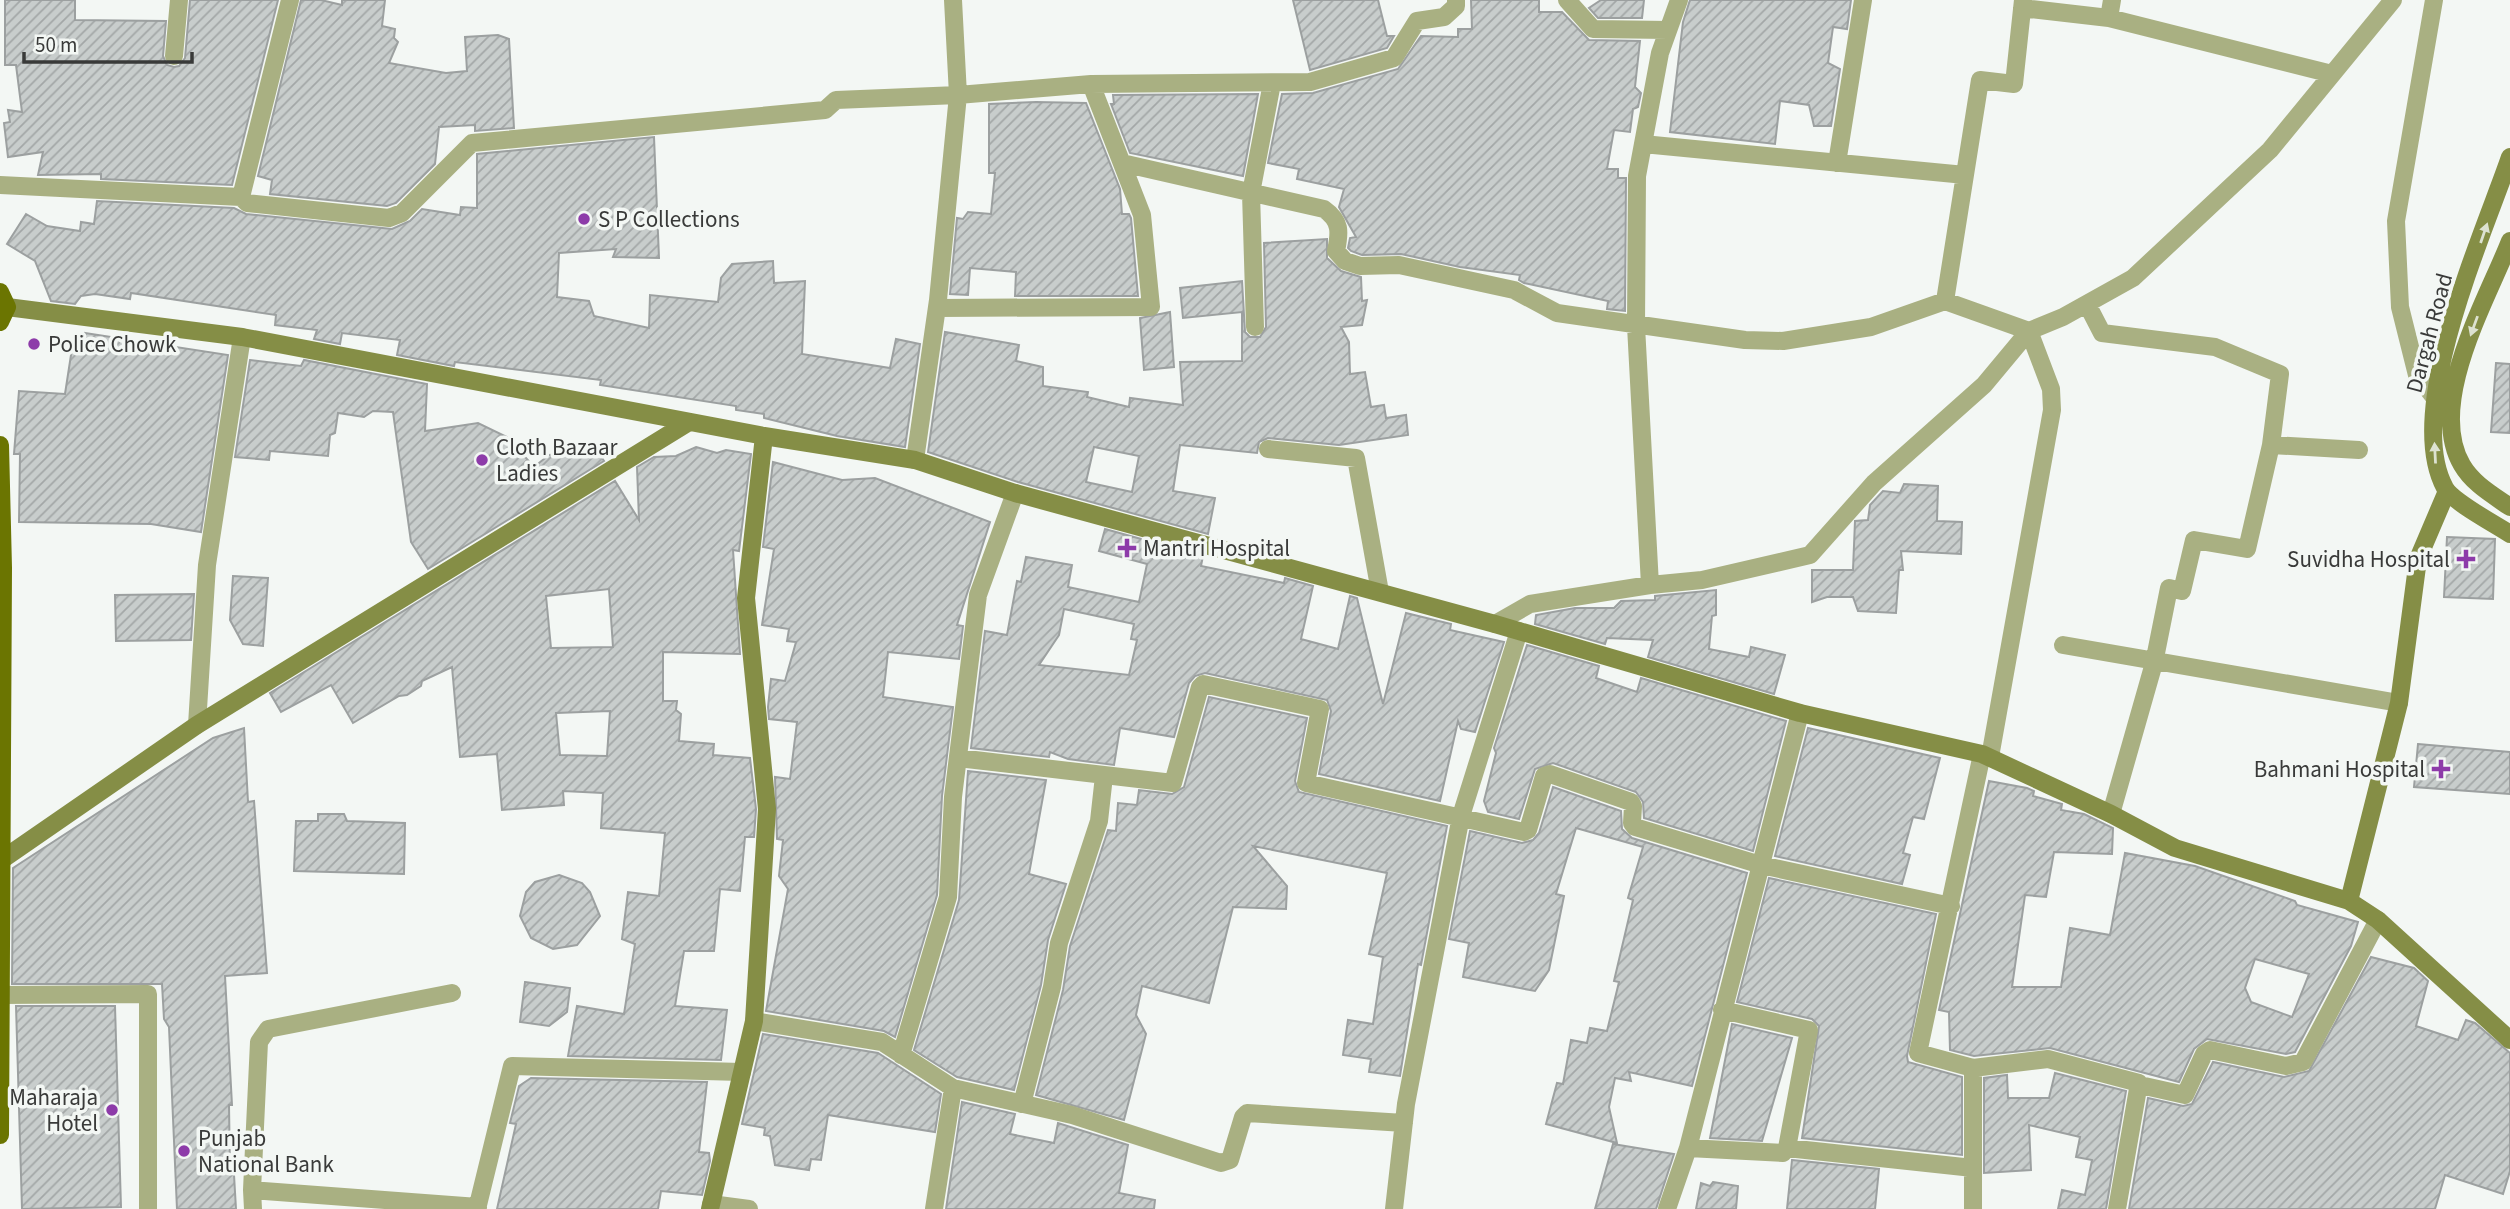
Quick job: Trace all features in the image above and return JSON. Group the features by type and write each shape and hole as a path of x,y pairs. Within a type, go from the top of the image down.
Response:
{"main road":[{"path":"0,444 4,568 0,1135"}],"street":[{"path":"174,56 179,0"},
{"path":"241,197 290,0"},
{"path":"915,460 937,308 958,95 953,0"},
{"path":"0,185 241,197 247,203 394,217 402,214 472,143 825,110 836,100 958,95 1091,84 1318,81 1394,58 1417,21 1444,17 1456,6 1456,0"},
{"path":"1567,0 1593,29 1668,30"},
{"path":"1650,585 1636,326 1637,176 1660,53 1679,0"},
{"path":"1837,163 1863,0"},
{"path":"1495,624 1530,604 1650,585 1702,580 1810,555 1874,482 1984,385 2029,331 2087,304 2133,278 2270,150 2393,0"},
{"path":"2434,0 2396,220 2400,307 2417,375 2434,397"},
{"path":"1945,300 1980,80 2014,84 2023,4 2110,9 2332,75"},
{"path":"1255,327 1251,192 1272,83"},
{"path":"937,308 1151,307 1142,215 1091,84"},
{"path":"1643,144 1965,175"},
{"name":"Dargah Road","path":"2446,491 2434,462 2434,397 2449,335 2510,157"},
{"path":"1122,163 1324,209 1336,217 1340,230 1336,251 1345,261 1360,266 1399,265 1514,290 1557,313 1745,340 1783,341 1871,327 1945,300 2029,331 2051,390 2052,410 1986,755 1918,1053 1973,1068 2048,1059 2185,1095 2204,1054 2210,1051 2286,1066 2303,1062 2378,920"},
{"name":"Dargah Road","path":"2510,241 2473,324 2455,388 2452,429 2462,465 2475,482 2510,507"},
{"path":"2087,304 2102,333 2216,347 2280,374 2271,445 2247,549 2194,540 2182,591 2169,588 2154,663 2111,814"},
{"path":"2,307 242,337 764,436 915,460 1015,493 1495,624 1800,713 1986,755 2111,814 2175,848 2349,901 2378,920 2510,1040"},
{"path":"197,725 207,565 242,337"},
{"path":"1,860 197,725 689,422"},
{"path":"749,1209 711,1207 754,1021 767,809 746,598 764,436"},
{"path":"2271,445 2359,450"},
{"path":"1268,449 1356,458 1380,592"},
{"path":"2349,901 2399,703 2418,559 2446,491 2510,534"},
{"path":"901,1055 948,897 958,758 978,595 1015,493"},
{"path":"1394,1209 1404,1123 1461,816 1519,631"},
{"path":"2063,645 2154,663 2399,703"},
{"path":"958,758 1174,783 1203,684 1321,710 1306,783 1526,832 1547,773 1630,802 1633,806 1632,823 1635,827 1761,865 1951,906"},
{"path":"1667,1209 1688,1148 1800,713"},
{"path":"1022,1104 1052,987 1059,943 1099,821 1104,776"},
{"path":"253,1209 259,1042 268,1029 452,993"},
{"path":"1,995 148,994 148,1209"},
{"path":"1688,1148 1783,1153 1787,1148 1808,1030 1722,1010"},
{"path":"754,1021 882,1042 953,1088 1072,1115 1222,1163 1230,1160 1243,1117 1247,1113 1404,1123"},
{"path":"252,1190 478,1208 512,1066 742,1072"},
{"path":"1973,1068 1973,1209"},
{"path":"2117,1209 2140,1085"},
{"path":"934,1209 953,1088"},
{"path":"1787,1148 1973,1168"}],"building":[{"path":"5,0 75,0 75,20 166,21 163,56 167,65 174,67 179,66 185,58 190,0 278,0 232,185 101,179 101,174 38,175 43,152 8,157 4,123 10,122 8,110 22,112 16,65 5,65"},
{"path":"301,0 321,0 342,5 342,0 385,0 382,26 395,29 394,38 398,42 389,63 446,73 467,71 465,37 498,35 509,39 514,128 475,131 475,125 439,127 435,164 396,203 387,206 270,194 272,180 258,176"},
{"path":"1293,0 1378,0 1387,36 1394,36 1387,48 1310,70"},
{"path":"1471,0 1539,0 1539,12 1562,12 1589,40 1640,41 1635,87 1641,93 1638,107 1633,109 1630,132 1614,130 1607,169 1618,169 1618,178 1626,178 1625,311 1607,309 1608,301 1524,283 1519,280 1520,275 1460,267 1401,254 1362,255 1351,251 1348,248 1350,238 1356,237 1339,207 1344,189 1297,179 1299,169 1268,163 1282,94 1313,93 1398,69 1421,36 1458,37 1458,29 1472,29"},
{"path":"1601,0 1644,0 1642,18 1598,18 1589,8"},
{"path":"1690,0 1851,0 1847,29 1833,27 1828,63 1840,69 1831,126 1814,126 1809,105 1780,101 1775,144 1670,132 1683,22"},
{"path":"1258,94 1243,176 1130,153 1111,104 1114,104 1113,95"},
{"path":"1086,103 1120,189 1122,214 1129,214 1131,218 1138,296 1015,296 1016,272 970,268 968,295 950,294 957,218 963,219 968,212 991,214 995,173 989,173 989,104"},
{"path":"654,137 659,258 613,257 616,249 559,253 557,297 589,301 594,316 649,328 650,295 718,302 721,278 732,264 773,261 774,283 805,281 802,354 890,368 896,339 920,344 905,447 837,436 764,418 764,414 736,410 736,406 600,385 601,380 455,362 454,366 397,355 400,340 342,333 340,344 314,339 317,330 275,325 276,315 131,293 130,299 95,294 81,296 75,304 51,301 35,261 7,244 26,214 47,226 80,231 81,222 94,224 97,201 234,208 246,214 392,229 410,221 422,209 460,215 461,207 477,208 477,154"},
{"path":"1327,239 1327,258 1341,271 1361,277 1362,301 1367,300 1362,325 1341,327 1349,342 1350,374 1365,372 1371,407 1384,405 1386,418 1406,415 1408,435 1339,445 1268,438 1259,442 1257,453 1180,445 1173,491 1215,498 1208,534 1018,482 928,452 945,332 1019,345 1016,361 1043,367 1043,386 1088,392 1087,397 1129,407 1130,398 1183,405 1180,362 1242,361 1242,312 1183,318 1180,288 1242,281 1245,332 1250,337 1260,337 1266,327 1264,243","holes":["1094,447 1139,456 1132,492 1086,482"]},
{"path":"1170,312 1174,367 1144,370 1140,318"},
{"path":"85,333 228,355 201,532 151,524 19,522 20,454 14,454 19,391 65,394 73,342 83,344"},
{"path":"250,360 301,366 304,360 427,384 425,431 478,423 507,437 534,467 549,455 597,450 604,461 428,569 411,542 393,412 373,411 364,417 338,413 335,433 330,435 328,456 270,451 269,460 235,457"},
{"path":"2496,363 2510,364 2510,433 2491,432"},
{"path":"696,447 717,453 726,450 751,454 739,551 733,550 740,654 663,652 663,701 677,701 676,710 681,714 679,741 714,744 713,755 750,758 756,809 754,837 745,837 740,891 720,889 714,951 684,951 675,1006 727,1010 721,1060 568,1056 577,1006 624,1014 635,944 622,939 628,892 659,896 665,833 601,828 603,793 563,791 564,805 502,810 497,754 460,757 452,667 422,681 421,686 407,695 399,696 353,723 331,685 281,712 270,693 615,481 639,520 637,467 654,457 676,456","holes":["609,589 613,647 551,648 546,596","610,711 607,756 560,755 556,713"]},
{"path":"773,462 842,480 875,478 990,522 957,625 963,626 959,659 888,652 883,697 953,707 942,796 937,895 895,1037 884,1031 766,1011 788,889 779,876 783,840 777,839 775,777 790,779 797,722 769,719 771,679 785,681 796,642 787,641 789,629 762,625 774,549 763,547"},
{"path":"1904,484 1938,486 1937,521 1962,522 1961,554 1901,551 1903,570 1899,570 1896,613 1858,611 1853,597 1827,597 1812,602 1812,570 1853,570 1855,521 1868,520 1870,505 1883,491 1900,493"},
{"path":"1105,529 1203,556 1201,566 1284,583 1285,578 1313,586 1301,639 1338,649 1350,596 1357,598 1383,704 1406,613 1451,624 1450,630 1504,642 1475,732 1461,729 1458,721 1440,801 1319,774 1331,711 1327,700 1205,673 1195,676 1189,683 1174,737 1120,728 1114,765 1068,759 1050,752 1049,757 971,748 985,631 1007,635 1017,581 1021,582 1026,557 1072,565 1068,587 1139,602 1147,564 1099,551","holes":["1064,609 1134,624 1131,639 1137,640 1129,675 1039,665 1059,635"]},
{"path":"2447,537 2495,539 2493,599 2444,597"},
{"path":"233,576 268,578 263,646 243,644 230,620"},
{"path":"1716,590 1716,615 1712,616 1709,649 1749,657 1751,647 1785,655 1774,694 1648,657 1653,640 1607,638 1605,644 1535,624 1536,615 1575,608 1614,608 1621,601 1655,600 1655,596"},
{"path":"194,594 191,640 116,641 115,595"},
{"path":"1527,645 1599,666 1596,678 1637,692 1641,678 1786,721 1753,851 1644,818 1643,802 1636,792 1553,763 1535,769 1519,819 1488,812 1484,801 1496,753 1494,748"},
{"path":"1209,697 1307,718 1295,781 1299,792 1447,826 1421,965 1418,964 1400,1076 1369,1072 1371,1059 1343,1055 1348,1020 1373,1024 1383,957 1369,954 1387,873 1253,846 1287,886 1286,909 1233,907 1209,1003 1142,986 1136,1015 1146,1034 1124,1120 1036,1095 1063,990 1070,946 1108,830 1116,831 1118,803 1137,805 1139,790 1172,794 1184,787"},
{"path":"244,728 248,802 254,801 267,973 225,976 232,1105 229,1105 230,1173 234,1175 236,1209 177,1209 169,1027 164,1019 162,984 12,984 13,868 213,738"},
{"path":"1808,728 1940,758 1924,819 1913,817 1903,853 1910,855 1902,884 1775,856"},
{"path":"2418,744 2510,752 2510,794 2414,787"},
{"path":"968,771 1046,780 1029,874 1066,884 1048,940 1041,985 1014,1090 957,1077 914,1050 959,900"},
{"path":"1989,781 2027,788 2034,791 2033,796 2062,804 2061,810 2084,814 2113,828 2112,854 2054,852 2046,897 2025,895 2012,987 2061,987 2070,928 2110,935 2125,853 2195,866 2295,901 2297,905 2358,922 2351,946 2295,1052 2286,1054 2207,1039 2194,1049 2179,1082 2050,1048 1974,1056 1950,1050 1949,1012 1939,1010","holes":["2255,959 2309,974 2292,1017 2251,1002 2245,988"]},
{"path":"1553,787 1621,811 1622,829 1632,838 1747,873 1692,1086 1629,1072 1631,1081 1615,1078 1609,1107 1617,1143 1546,1124 1557,1083 1563,1084 1571,1040 1587,1043 1590,1028 1607,1031 1619,982 1614,981 1633,900 1628,898 1643,847 1576,828 1556,894 1564,896 1549,970 1535,991 1463,977 1469,943 1449,939 1470,831 1522,843 1533,840 1539,833"},
{"path":"318,814 344,814 347,821 405,823 404,874 294,871 296,821 318,821"},
{"path":"559,875 582,883 590,892 600,916 577,945 553,949 531,938 520,916 526,892 535,882"},
{"path":"1769,878 1936,914 1907,1056 1908,1062 1962,1077 1962,1155 1802,1138 1819,1026 1812,1019 1737,1002"},
{"path":"2371,957 2414,968 2428,981 2416,1026 2458,1040 2466,1020 2475,1023 2510,1053 2510,1171 2503,1194 2445,1175 2435,1209 2129,1209 2148,1098 2183,1106 2192,1104 2213,1062 2284,1077 2309,1071"},
{"path":"525,982 570,988 567,1012 549,1026 520,1022"},
{"path":"16,1006 115,1006 121,1207 22,1209"},
{"path":"1732,1024 1792,1038 1762,1141 1710,1138"},
{"path":"763,1034 878,1053 941,1094 935,1132 828,1115 821,1160 811,1159 809,1170 775,1165 770,1136 764,1135 765,1128 742,1124"},
{"path":"2055,1073 2126,1091 2106,1209 2058,1209 2062,1190 2085,1195 2092,1160 2076,1157 2080,1137 2029,1125 2031,1170 1984,1173 1984,1078 2007,1075 2008,1098 2049,1098"},
{"path":"531,1078 707,1082 699,1152 709,1153 710,1161 702,1195 661,1191 658,1209 497,1209 516,1124 510,1123 519,1086"},
{"path":"962,1102 1015,1114 1010,1134 1054,1143 1058,1123 1128,1145 1119,1193 1155,1200 1154,1209 946,1209"},
{"path":"1613,1144 1674,1154 1656,1209 1595,1209"},
{"path":"1792,1160 1879,1169 1875,1209 1787,1209"},
{"path":"1713,1182 1738,1186 1736,1209 1696,1209 1701,1183 1710,1186"}],"place":[{"name":"S P Collections","path":"584,219"},
{"name":"Police Chowk","path":"34,344"},
{"name":"Cloth Bazaar Ladies","path":"482,460"},
{"name":"Mantri Hospital","path":"1127,548"},
{"name":"Suvidha Hospital","path":"2466,559"},
{"name":"Bahmani Hospital","path":"2441,769"},
{"name":"Maharaja Hotel","path":"112,1110"},
{"name":"Punjab National Bank","path":"184,1151"}]}
